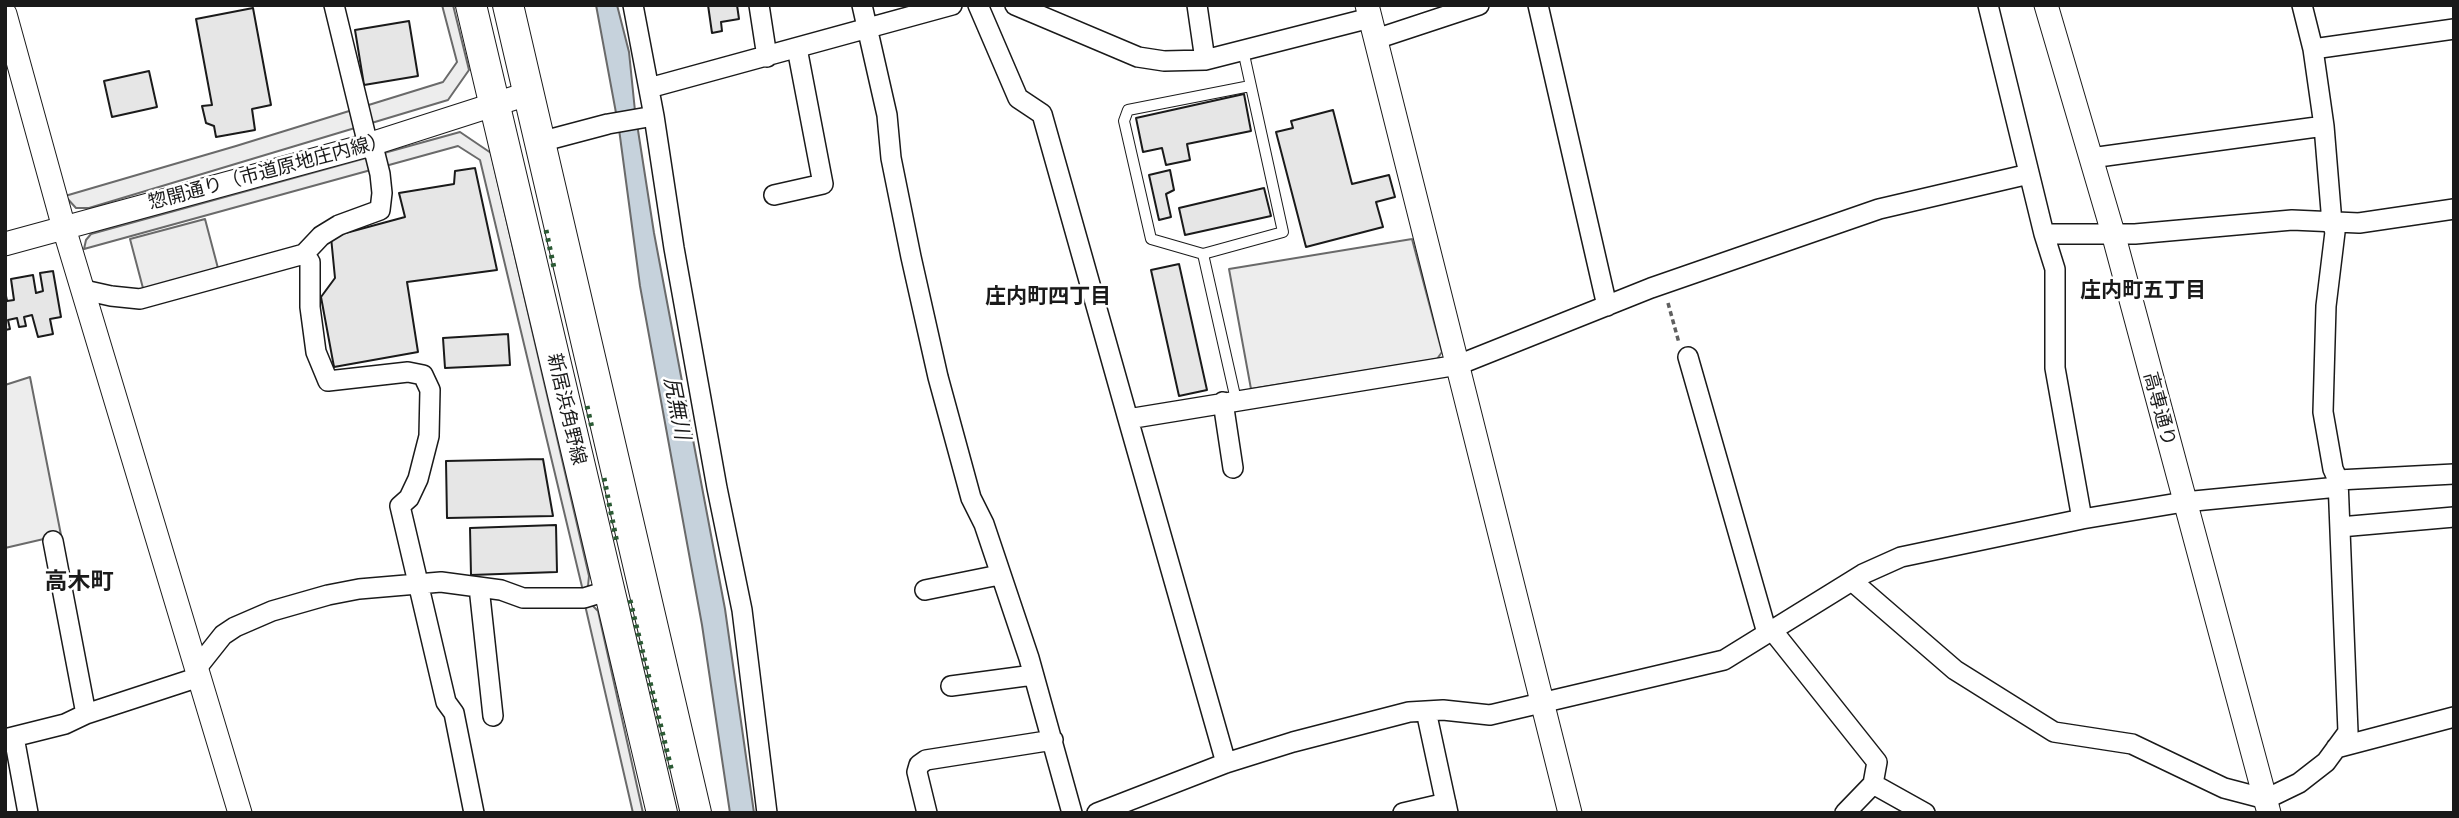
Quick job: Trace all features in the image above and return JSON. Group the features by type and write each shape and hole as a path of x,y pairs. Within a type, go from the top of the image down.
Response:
{"main road":[{"name":"新居浜角野線","path":"471,5 662,813"},
{"name":"新居浜角野線","path":"508,5 696,813"}],"street":[{"path":"84,290 140,299 304,254 321,236 339,225 380,210 380,174 375,155 368,145 334,5"},
{"path":"633,5 649,88 650,117 678,275 742,610 767,813"},
{"path":"759,5 767,57"},
{"path":"862,5 880,79 891,158 938,377 971,498 984,524 1033,675 1072,813"},
{"path":"649,88 767,57 928,8 952,5"},
{"path":"978,5 1018,98 1042,114 1226,763"},
{"path":"1014,5 1138,57 1164,61 1205,60 1371,21 1479,5"},
{"path":"1197,5 1205,60"},
{"path":"1538,5 1607,306"},
{"path":"1987,5 2043,234 2056,269 2056,368 2082,519"},
{"name":"高専通り","path":"2046,5 2113,233 2267,806"},
{"path":"1852,581 1955,670 2054,732 2132,744 2267,806 2326,762 2348,732 2338,484 2323,412 2326,306 2335,232 2313,49 2302,5"},
{"path":"5,15 10,51 240,813"},
{"path":"1371,21 1570,813"},
{"path":"2313,49 2454,29"},
{"path":"774,195 823,184 797,48"},
{"name":"惣開通り（市道原地庄内線）","path":"5,244 368,145 530,93"},
{"path":"540,142 608,124 650,117"},
{"path":"2091,158 2324,126"},
{"path":"1128,419 1458,365 1663,284 1879,209 2029,174"},
{"path":"2043,234 2135,234 2292,220 2358,223 2454,209"},
{"path":"304,254 310,262 310,307 316,352 328,381 408,372 423,375 430,390 429,436 418,479 408,498 400,506 446,702 454,713 474,813"},
{"path":"1688,358 1770,631 1877,762 1873,784 1845,813"},
{"path":"1229,401 1233,468"},
{"path":"1097,813 1226,763 1293,742 1409,712 1426,710 1490,715 1724,660 1852,581 1901,557 2082,519 2184,502 2454,474"},
{"path":"2340,527 2454,517"},
{"path":"52,541 86,714"},
{"path":"925,590 999,575"},
{"path":"28,813 10,738 65,724 198,673 223,635 234,627 272,611 295,603 359,589 442,582 502,590 523,598 584,598 610,590"},
{"path":"479,587 493,716"},
{"path":"951,686 1033,675"},
{"path":"1403,813 1447,808 1426,710"},
{"path":"2336,748 2454,717"},
{"path":"927,813 917,772 919,765 926,760 1053,740"},
{"path":"1873,784 1925,813"}],"lane":[{"path":"1243,50 1283,232 1203,254 1151,239 1124,121 1128,110 1250,86"},
{"path":"1203,254 1229,401"}],"path":[{"path":"1663,284 1682,356 1688,358"}],"shaded area":[{"path":"442,5 453,5 469,70 448,100 89,208 76,208 65,196 443,82 457,62"},
{"path":"460,132 491,153 589,576 588,586 583,591 480,160 458,146 84,249 91,234"},
{"path":"205,219 219,272 144,292 130,239"},
{"path":"1412,239 1442,352 1437,359 1251,389 1229,269"},
{"path":"30,377 61,535 5,548 5,385"},
{"path":"591,604 598,611 643,813 633,813 585,605"}],"water":[{"name":"尻無川","path":"596,5 617,5 629,52 635,111 654,233 725,609 754,813 730,813 702,625 640,286 619,129"}],"building":[{"path":"708,5 737,5 739,19 721,22 722,31 712,33"},
{"path":"253,8 271,105 252,109 255,130 216,137 214,126 206,123 202,106 212,105 196,19"},
{"path":"409,21 418,76 364,85 355,30"},
{"path":"149,71 157,107 112,117 104,81"},
{"path":"1244,94 1251,131 1187,144 1190,160 1166,165 1162,148 1143,152 1136,118"},
{"path":"1333,110 1352,184 1389,175 1395,197 1376,202 1383,227 1306,247 1276,132 1293,128 1291,121"},
{"path":"475,168 497,270 407,282 418,352 334,367 321,297 335,278 331,237 405,217 399,193 454,184 455,171"},
{"path":"1170,170 1174,190 1166,194 1171,217 1159,220 1149,175"},
{"path":"1264,188 1271,216 1185,235 1179,208"},
{"path":"1179,264 1207,390 1179,396 1151,270"},
{"path":"53,271 61,317 50,319 53,334 38,337 32,315 24,317 26,326 19,327 17,318 8,320 10,329 5,330 5,291 7,301 14,300 11,279 33,275 36,293 43,291 40,273"},
{"path":"508,334 510,365 445,368 443,338"},
{"path":"543,459 553,516 447,518 446,461"},
{"path":"556,525 557,572 471,575 470,528"}],"hedge":[{"path":"546,230 554,268"},
{"path":"587,406 592,428"},
{"path":"604,478 617,543"},
{"path":"630,600 672,772"}],"district":[{"name":"庄内町五丁目","path":"2143,290"},
{"name":"庄内町四丁目","path":"1048,296"},
{"name":"高木町","path":"79,581"}]}
